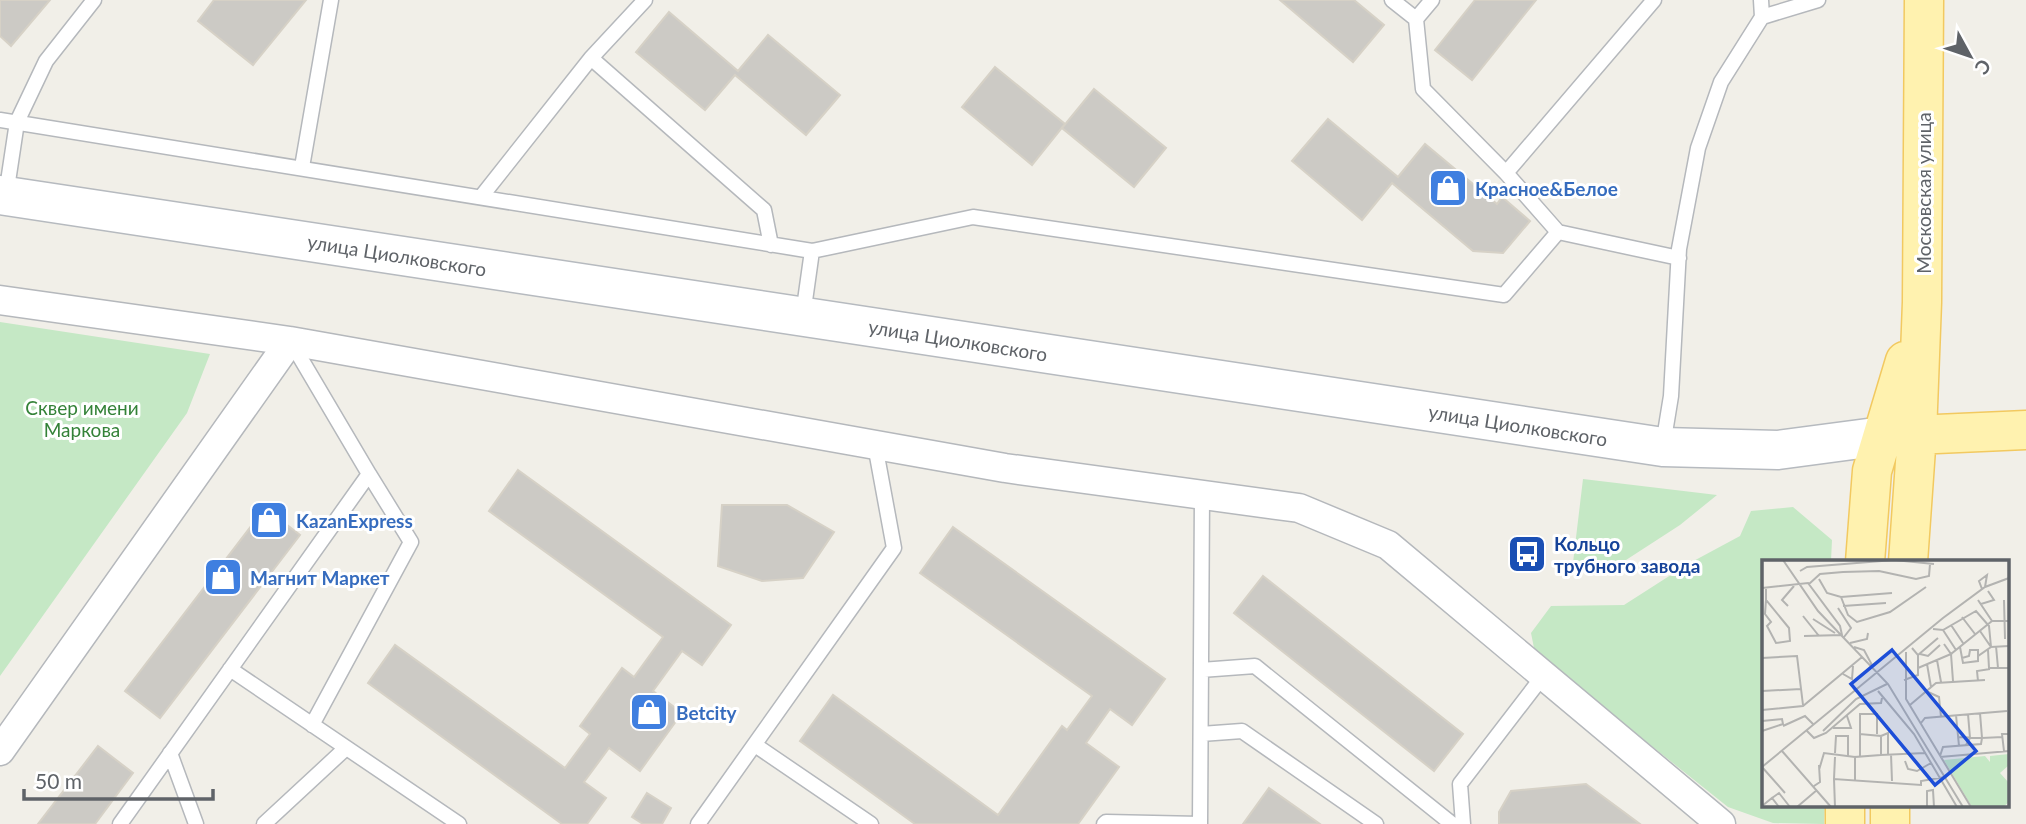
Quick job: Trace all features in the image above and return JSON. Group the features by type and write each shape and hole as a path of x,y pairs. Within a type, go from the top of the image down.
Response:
{"main road":[{"name":"Московская улица","path":"1900,435 1922,302 1924,0"},
{"name":"улица Циолковского","path":"3,196 1663,447 1778,450 1900,435"},
{"path":"1865,560 1872,471 1900,435 2026,430"},
{"path":"1900,435 1908,560"},
{"path":"1844,806 1845,824"},
{"path":"1890,806 1890,824"}],"street":[{"path":"0,300 290,341 1005,468 1299,508 1388,545 1721,824"},
{"path":"0,751 290,341"}],"lane":[{"path":"3,196 17,122 46,61 94,0"},
{"path":"302,167 331,0"},
{"path":"481,197 590,58 645,0"},
{"path":"1392,0 1416,19"},
{"path":"1432,0 1416,19 1423,89 1506,173 1558,232 1679,258"},
{"path":"1506,173 1654,0"},
{"path":"1663,447 1671,396 1679,258 1696,161 1721,82 1762,17 1760,0"},
{"path":"1762,17 1818,0"},
{"path":"590,58 764,210 771,245"},
{"path":"0,120 812,251 974,217 1504,295 1558,232"},
{"path":"803,316 812,251"},
{"path":"290,341 411,542 312,725"},
{"path":"698,824 894,548 875,445"},
{"path":"120,824 369,474"},
{"path":"1104,824 1200,824 1202,495"},
{"path":"1201,670 1255,666 1452,824"},
{"path":"230,669 459,824"},
{"path":"1463,824 1460,784 1542,676"},
{"path":"1201,734 1242,731 1376,824"},
{"path":"755,745 871,824"},
{"path":"264,824 346,748"},
{"path":"170,753 196,824"}],"green space":[{"name":"Сквер имени Маркова","path":"0,322 210,354 187,413 0,676"},
{"path":"1583,479 1717,495 1680,525 1626,560 1572,571"},
{"path":"1793,507 1832,540 1831,560 1762,560 1762,806 1825,806 1824,824 1773,823 1728,807 1535,653 1531,633 1551,606 1624,605 1688,564 1740,536 1751,511"}],"building":[{"path":"0,0 50,0 11,46 0,36"},
{"path":"214,0 306,0 253,65 198,21"},
{"path":"1280,0 1354,0 1384,25 1353,62"},
{"path":"1475,0 1536,0 1472,80 1435,50"},
{"path":"669,12 738,71 768,35 840,95 806,135 735,75 705,110 636,52"},
{"path":"995,67 1065,124 1032,165 962,107"},
{"path":"1094,89 1166,148 1134,187 1062,128"},
{"path":"1328,119 1398,177 1425,144 1497,204 1502,197 1530,221 1503,253 1473,251 1392,183 1362,220 1292,161"},
{"path":"518,470 731,625 702,665 682,651 653,691 682,713 640,771 609,748 584,782 606,798 587,824 562,824 368,683 395,645 565,768 590,734 580,726 622,668 634,677 663,637 489,511"},
{"path":"722,505 787,505 834,532 803,578 762,581 718,566"},
{"path":"265,508 300,535 160,718 125,691"},
{"path":"953,527 1165,679 1132,725 1110,709 1086,743 1119,767 1078,824 915,824 800,741 833,695 998,815 1062,726 1067,730 1092,696 920,573"},
{"path":"1263,576 1463,734 1434,771 1234,613"},
{"path":"98,746 133,773 95,824 38,824"},
{"path":"1586,784 1640,824 1499,824 1499,812 1511,791"},
{"path":"1269,788 1320,824 1243,824"},
{"path":"647,793 671,808 662,824 643,824 632,817"}],"place":[{"name":"Красное&Белое","path":"1448,188"},
{"name":"KazanExpress","path":"269,520"},
{"name":"Кольцо трубного завода","path":"1527,554"},
{"name":"Магнит Маркет","path":"223,577"},
{"name":"Betcity","path":"649,712"}]}
